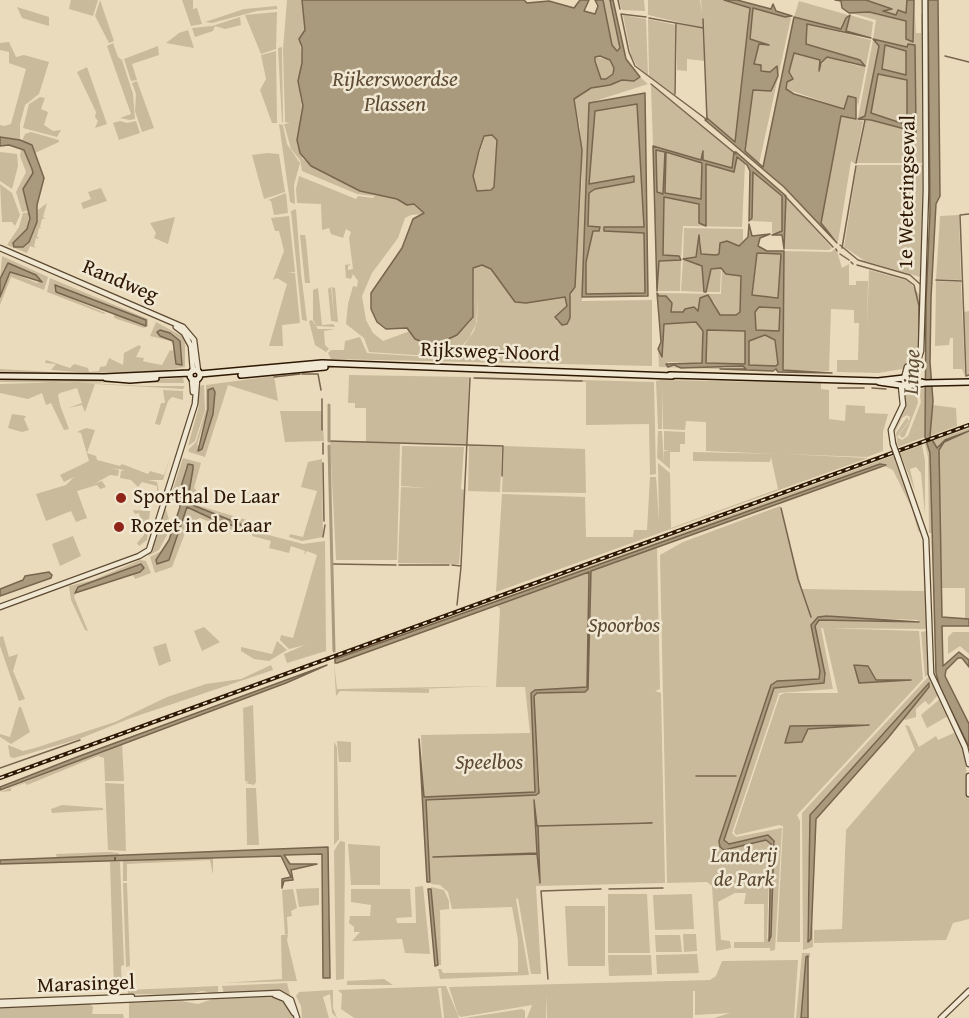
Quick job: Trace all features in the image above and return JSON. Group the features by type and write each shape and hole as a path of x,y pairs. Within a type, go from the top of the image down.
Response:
{"main road":[{"name":"Rijksweg-Noord","path":"0,376 104,377 130,380 310,363 672,376 878,381 912,378 928,383"},
{"path":"896,378 893,382 898,386"},
{"path":"910,386 913,383 912,378"},
{"name":"Rijksweg-Noord","path":"878,381 898,386 969,382"}],"street":[{"name":"1e Weteringsewal","path":"904,378 908,367 918,360 921,351 926,190 925,0"},
{"name":"Randweg","path":"0,249 183,327 194,340 195,375 191,409 148,548 0,605"},
{"path":"898,386 903,405 891,430 893,444 926,538 931,674 965,747 969,764"},
{"path":"969,776 969,794"},
{"path":"941,1018 969,991"},
{"name":"Marasingel","path":"0,1003 279,993 291,999 296,1018"}],"green space":[{"path":"71,0 98,0 93,16 69,9"},
{"path":"100,0 114,41 109,43 95,16"},
{"path":"182,0 193,0 193,9 197,8 202,24 191,26"},
{"path":"287,0 302,0 305,30 300,42 302,63 298,81 303,114 297,145 303,159 323,173 360,191 374,193 373,196 357,194 302,171 300,160 291,149 284,124 290,123 285,122 283,49"},
{"path":"603,0 610,0 619,38 619,51 612,45"},
{"path":"619,0 644,0 645,11 622,10"},
{"path":"648,0 700,0 702,13 701,0 724,0 750,7 735,143 707,118 704,20 703,28 648,15"},
{"path":"866,0 907,0 906,13 897,15 883,11 890,8"},
{"path":"914,0 916,33 921,33 921,14 924,15 925,163 857,163 865,121 871,120 916,132 915,46 908,47 873,39 876,20 851,13 861,11 906,21 906,39 913,42"},
{"path":"799,1 848,15 841,29 797,18 794,17"},
{"path":"277,6 277,9 257,11 212,23 205,22 244,9"},
{"path":"17,7 49,17 49,26 22,18"},
{"path":"753,7 791,18 759,164 745,151 753,90 764,91 775,83 776,78 774,68 770,72 761,71 754,65 759,44 767,44 750,39"},
{"path":"277,12 276,49 261,54 245,15"},
{"path":"623,15 646,19 648,75 637,66 631,55"},
{"path":"850,15 873,22 871,38 846,31"},
{"path":"240,17 241,25 225,29 215,26 213,31 195,37 192,28 212,26"},
{"path":"648,19 676,25 674,94 649,76"},
{"path":"677,24 703,29 705,61 687,59 687,71 677,70"},
{"path":"806,24 871,40 858,106 856,98 848,96 845,109 786,89 794,53 820,60 820,67 827,57 862,67 806,44"},
{"path":"188,30 194,48 166,43 179,33"},
{"path":"873,40 879,46 865,117 862,119 858,118"},
{"path":"9,42 16,57 24,55 49,62 39,94 25,105 20,124 20,140 0,137 0,125 11,124 26,69 9,63 9,52 0,50 0,43"},
{"path":"113,43 118,57 122,60 133,94 135,119 120,118 131,114 107,46"},
{"path":"885,45 906,51 906,75 882,69"},
{"path":"158,46 159,55 132,64 137,80 131,81 124,59"},
{"path":"282,47 283,122 282,123 278,48"},
{"path":"276,51 277,123 272,123 260,90 266,79 261,55"},
{"path":"595,57 610,60 615,68 613,74 606,79 601,79"},
{"path":"87,67 107,124 95,128 98,121 95,117 96,112 77,72"},
{"path":"877,74 907,80 907,125 871,113"},
{"path":"640,77 648,84 589,103 582,301 652,300 652,366 331,359 328,353 331,350 344,350 345,341 360,337 367,353 446,358 455,354 445,357 369,352 364,338 346,324 353,286 357,287 358,281 353,274 351,279 344,277 346,277 345,265 351,264 348,270 353,269 349,238 351,232 346,229 343,238 331,234 329,228 322,230 321,204 297,203 296,189 299,176 356,199 358,196 373,198 376,193 414,204 422,209 422,214 405,218 398,238 372,273 362,296 366,320 373,333 383,341 410,331 422,343 439,344 457,335 470,322 474,307 473,268 482,265 491,269 515,302 526,303 565,297 567,306 556,321 565,325 569,320 569,300 575,287 582,177 580,127 574,99 591,88","holes":["478,297 477,321 474,331 460,351 455,354 469,338 476,324"]},
{"path":"137,81 154,128 142,132 135,111 136,94 132,83"},
{"path":"651,85 734,152 732,169 703,160 703,151 701,160 653,146"},
{"path":"40,97 45,98 41,109 48,112 44,125 53,131 61,130 57,137 23,128 29,104"},
{"path":"637,104 644,227 605,227 605,231 644,233 645,293 585,294 586,262 593,231 599,231 599,227 587,227 589,193 595,189 634,182 634,177 589,184 595,110"},
{"path":"841,115 863,121 855,164 851,161 838,242 821,224"},
{"path":"120,121 127,123 136,121 140,133 119,140 113,123"},
{"path":"279,124 283,125 287,144 300,163 294,185 295,204 290,202"},
{"path":"31,132 59,140 59,142 35,153 32,145 22,141 25,134"},
{"path":"485,135 491,135 497,140 497,171 493,189 478,191 473,176"},
{"path":"656,149 665,152 663,194 657,193"},
{"path":"21,150 24,150 33,173 23,189 29,210 22,212 16,192 26,172 20,156"},
{"path":"0,152 17,154 18,166 12,189 0,181"},
{"path":"666,152 702,163 701,199 665,193"},
{"path":"279,154 285,192 264,199 252,155"},
{"path":"736,157 745,164 742,227 683,226 681,259 678,256 663,255 664,197 699,204 699,223 705,164 734,172"},
{"path":"857,165 925,165 920,277 865,261 844,247"},
{"path":"753,172 782,196 782,232 772,233 772,222 751,221"},
{"path":"0,184 12,193 20,215 15,226 12,222 2,222"},
{"path":"101,188 107,201 83,209 81,203 91,199 88,192"},
{"path":"286,193 288,213 274,215 271,201 268,200"},
{"path":"785,196 832,248 829,250 784,249"},
{"path":"47,203 43,217 45,219 42,219 40,227 42,228 39,228 37,236 39,239 36,238 34,246 36,248 30,246 27,253 7,245 19,227 23,213 30,212 27,229 19,236 23,247 27,245 37,222 38,210"},
{"path":"296,209 307,321 302,320 291,211"},
{"path":"959,215 961,280 936,279 940,216"},
{"path":"289,216 295,272 287,273 295,273 300,323 282,325 283,346 269,346 287,284 277,278 273,280 284,251 279,231 275,231 271,218"},
{"path":"175,217 168,244 154,238 156,233 150,223"},
{"path":"684,228 743,229 743,240 739,246 720,248 716,256 701,254 699,238 696,257 683,259"},
{"path":"300,235 305,235 310,283 305,283"},
{"path":"836,248 842,268 849,264 849,285 856,285 856,281 868,281 867,330 869,270 909,281 921,297 920,348 916,358 902,369 878,373 837,372 837,360 858,360 859,323 854,323 854,310 831,309 829,371 783,370 784,251 831,252"},
{"path":"757,253 781,254 779,297 752,295"},
{"path":"2,256 48,277 44,290 11,277 0,305 0,297 10,272 37,283 42,280 4,268 0,279"},
{"path":"681,260 680,291 658,291 659,261"},
{"path":"683,260 703,266 704,292 681,291"},
{"path":"721,268 720,292 706,292 709,270"},
{"path":"722,269 726,274 741,276 740,312 736,316 720,315 714,302 700,298 698,311 691,308 685,309 684,312 671,312 669,302 659,296 658,293 721,294"},
{"path":"50,278 148,319 148,326 144,328 114,318 114,314 109,311 104,314 47,292","holes":["56,292 146,320 129,319 109,311 105,313"]},
{"path":"936,281 961,282 965,376 962,369 953,369 953,338 950,338 949,345 935,346"},
{"path":"331,287 334,317 332,287 335,288 338,322 331,321 328,289"},
{"path":"318,288 322,325 333,324 335,327 316,326 313,319 313,290"},
{"path":"759,307 780,308 780,331 755,330 755,312"},
{"path":"969,311 969,374 967,375 964,312"},
{"path":"312,320 318,329 335,329 324,331 325,345 329,349 326,352 315,345 309,321"},
{"path":"156,322 182,336 185,343 185,367 160,371 88,373 51,370 56,364 45,363 46,360 70,368 74,364 88,368 89,372 99,371 100,367 106,366 109,358 123,365 124,353 139,345 141,347 136,357 144,358 143,361 146,362 162,365 170,350 173,351 173,345 171,341 150,336"},
{"path":"696,322 703,331 702,363 667,362 669,367 743,366 746,370 659,367 658,349 662,356 664,323"},
{"path":"707,330 746,331 745,364 705,363"},
{"path":"765,335 775,340 778,364 776,366 749,365 749,341"},
{"path":"0,369 85,374 166,372 184,369 184,371 183,372 86,375 0,374"},
{"path":"349,375 469,377 466,445 400,444 397,560 336,560 330,441 366,441 366,408 355,408 355,403 348,403"},
{"path":"274,376 278,401 228,385 205,457 188,450 196,442 206,409 206,385","holes":["209,389 214,389 214,409 202,449 197,445 208,409"]},
{"path":"477,377 654,382 656,474 650,475 649,424 586,425 586,382 474,379"},
{"path":"0,378 129,381 183,378 184,383 0,382"},
{"path":"656,381 821,383 821,389 829,390 829,419 845,421 846,405 865,406 865,413 888,414 883,432 883,451 867,457 782,454 868,458 335,650 496,592 502,494 585,497 586,537 633,537 634,530 647,530 650,477 656,477 659,521 658,463 670,473 671,528 778,489 771,457 770,462 693,461 693,452 777,454 706,451 706,422 686,421 685,430 663,429 662,386 662,429 658,429"},
{"path":"67,382 185,386 183,389 95,384 85,412 82,405 68,408 82,403 77,388 60,393 58,395 60,405 69,429 64,430 51,403 46,405 42,393 28,399 0,393 0,384"},
{"path":"204,385 205,410 195,441 188,446 200,402 194,414 199,386"},
{"path":"926,387 925,437 898,447 896,433 907,417 909,421 897,437 902,440 908,436 921,402 919,390"},
{"path":"163,390 183,391 183,400 172,397 168,401 160,425 155,424 161,403 165,403"},
{"path":"916,390 918,403 905,436 902,438 899,435 909,422 910,417 907,415 902,418 893,436 904,407 903,392"},
{"path":"933,405 956,408 957,426 930,436"},
{"path":"280,411 322,411 324,441 285,442"},
{"path":"12,414 26,416 24,419 29,430 22,432 8,428"},
{"path":"86,428 95,430 87,453 96,456 97,460 120,466 122,464 148,474 150,471 164,475 171,455 163,480 148,480 157,482 159,492 157,501 157,486 142,482 138,487 131,480 120,478 121,471 125,470 109,468 119,470 118,476 110,475 94,484 102,481 106,487 100,489 97,485 77,491 87,518 76,522 71,511 46,521 36,494 66,485 74,477 64,482 60,475 89,461 81,433 77,432"},
{"path":"969,428 969,619 965,619 965,588 941,588 939,450 932,441"},
{"path":"658,431 662,431 664,463 664,451 669,450 664,450 664,431 685,432 685,444 680,444 680,452 670,452 670,469 657,458"},
{"path":"927,443 930,453 932,533 929,533 928,457 925,444"},
{"path":"922,445 925,461 925,515 921,473 916,467 910,469 915,491 900,453"},
{"path":"402,446 464,447 461,489 465,490 459,564 398,563 401,487 428,488 401,486"},
{"path":"469,446 502,447 500,492 468,491"},
{"path":"504,446 585,449 586,493 502,492"},
{"path":"895,455 921,533 918,531 912,509 893,470 880,464 335,659"},
{"path":"183,458 201,463 194,488 197,491 193,504 250,521 250,528 190,504 186,467 180,490 180,505 170,498"},
{"path":"322,459 323,537 302,541 289,537 290,534 303,537 317,491 301,487 308,462"},
{"path":"165,506 170,523 167,535 159,550 148,556"},
{"name":"Landerij de Park","path":"780,506 802,589 924,591 923,537 927,629 821,628 833,689 779,693 732,833 736,837 782,828 775,950 734,948 734,942 764,942 764,904 744,904 746,893 735,893 718,902 721,940 730,941 731,948 716,951 712,886 707,882 667,883 660,555 683,542","holes":["821,616 918,620 919,623 819,620 815,626 826,678 820,684 774,688 724,840 729,844 719,845 771,685 777,681 819,679 820,671 811,625","768,835 775,843 771,936 767,939 770,842 766,840 730,844"]},
{"path":"187,507 219,522 235,526 241,525 249,531 234,531 200,518 189,523 172,567 155,573 150,557 163,550 156,560 171,554"},
{"path":"133,510 150,511 147,540 139,546 137,543 144,535 139,513 135,514"},
{"path":"253,531 303,544 325,541 326,651 287,663 284,654 305,645 289,649 280,640 281,635 293,638 317,555 307,551 304,555 305,551 291,546 289,553 269,548 271,541 252,536"},
{"path":"73,536 81,556 60,566 52,544"},
{"name":"Spoorbos","path":"657,547 660,689 655,691 661,693 665,883 536,886 541,974 531,974 518,898 516,899 529,975 440,979 438,969 441,969 443,973 518,972 518,940 512,907 452,909 448,892 440,885 431,884 426,801 538,794 540,788 534,696 536,693 585,692 588,689 591,571"},
{"path":"140,560 146,561 151,573 135,579 133,575 142,571 143,565 78,587 74,597 88,631 85,630 71,600 69,586 93,580"},
{"name":"Speelbos","path":"589,572 587,687 531,693 535,792 424,797 421,735 530,733 525,687 496,687 500,609 497,605"},
{"path":"204,627 220,642 202,651 194,631"},
{"path":"823,628 919,631 923,679 797,815 800,821 800,942 777,942 783,826 736,835 734,832 780,695 785,693 838,693","holes":["868,725 808,729 792,743 785,743 791,726"]},
{"path":"927,631 929,674 925,677 921,632"},
{"path":"953,632 969,632 969,654 960,646 948,654 948,637"},
{"path":"3,636 9,657 18,654 13,671 25,699 19,701 0,646 0,637"},
{"path":"277,641 287,650 269,661 254,659 241,651 241,647 272,654"},
{"path":"166,643 171,661 159,666 153,647"},
{"path":"334,663 337,689 495,686 418,689 429,689 429,693 340,691 336,696"},
{"path":"271,665 273,670 131,718 79,739 14,758 10,757 8,745 23,751 35,748 115,722 167,697 206,684 241,679"},
{"path":"928,677 938,695 929,705 925,701 916,709 916,717 905,720 903,718 929,687 920,692 810,815 807,938 810,941 813,926 813,947 803,950 802,813"},
{"path":"940,699 948,716 927,728 921,715"},
{"path":"253,705 256,782 254,785 245,783 249,782 245,781 243,708"},
{"path":"19,707 21,707 30,732 11,744 0,737 0,734 10,737"},
{"path":"905,725 909,726 919,747 936,736 938,740 956,732 965,755 969,801 969,919 953,923 946,940 814,943 814,930 842,929 846,830 915,750"},
{"path":"337,741 351,742 351,762 339,762"},
{"path":"334,742 337,747 339,839 334,845"},
{"path":"122,743 124,781 105,781 104,758 98,756 27,785 25,783 11,788 11,791 0,792"},
{"path":"105,783 124,784 126,851 108,850"},
{"path":"246,788 256,788 259,845 247,845"},
{"path":"62,805 103,808 103,810 52,813 51,809"},
{"path":"340,841 345,842 344,979 336,980 334,851"},
{"path":"348,844 380,846 380,885 351,885"},
{"path":"118,853 120,856 57,858 56,854"},
{"path":"213,857 213,875 210,860 127,864 127,881 123,881 123,861"},
{"path":"110,862 120,862 124,965 121,966 122,989 114,989"},
{"path":"123,883 127,883 130,966 126,967"},
{"path":"423,886 430,954 405,953 402,939 352,941 360,932 354,932 354,927 349,923 350,916 370,916 371,905 351,902 351,889 410,889 412,917 396,918 397,923 416,923 415,887"},
{"path":"431,887 444,890 449,901 449,909 440,910 441,965 438,965"},
{"path":"319,888 319,905 299,907 296,889"},
{"path":"293,889 297,908 291,911 292,916 287,917 288,934 286,935 288,935 287,940 297,981 223,983 282,979 281,935 285,935 282,890"},
{"path":"608,894 647,894 650,953 608,953"},
{"path":"692,894 694,929 655,930 653,895"},
{"path":"565,906 605,906 605,966 568,966"},
{"path":"683,934 696,934 697,951 684,952"},
{"path":"655,935 680,935 682,952 656,952"},
{"path":"802,953 810,953 810,957 806,957 801,1018 796,1018"},
{"path":"697,954 699,973 657,974 656,955"},
{"path":"608,955 651,955 652,975 609,976"},
{"path":"798,960 794,1018 714,1018 730,1013 695,1015 695,991 693,991 693,1018 547,1018 547,994 546,1018 527,1018 532,1005 461,1017 458,1015 449,987 710,980 716,976 722,961"},
{"path":"384,979 393,985 347,985 347,981"},
{"path":"287,983 290,995 224,994 222,986"},
{"path":"218,986 218,994 202,991 186,995 128,994 128,990"},
{"path":"446,986 459,1018 444,1018 441,988 438,988 442,1018 354,1018 341,1009 342,994 338,990"},
{"path":"333,990 333,1008 337,1018 332,1013 330,994 323,997 329,1018 302,1018 301,1006 296,996 299,992"},
{"path":"270,996 284,1000 294,1018 129,1018 129,1003 181,1001 198,1004 216,998"},
{"path":"88,1002 93,1007 92,1014 123,1014 124,1018 0,1018 0,1006"},
{"path":"522,1009 525,1011 525,1018 464,1018"}],"water":[{"name":"Rijkerswoerdse Plassen","path":"302,0 524,0 527,3 549,1 574,8 580,0 589,0 584,11 595,14 598,6 595,0 603,0 612,45 617,51 620,48 610,0 613,0 626,59 640,77 634,81 622,80 610,85 591,88 574,99 582,150 575,287 570,294 570,318 567,324 562,325 555,317 567,306 565,297 526,303 515,302 491,269 482,265 473,268 473,317 457,335 433,346 415,339 407,328 386,329 377,322 371,309 371,293 402,248 413,219 424,213 414,204 407,205 397,199 360,191 311,166 300,153 297,140 303,106 298,81 302,63 302,47 299,39 305,30","holes":["600,56 610,60 614,68 613,74 606,79 601,79 595,61 595,57","492,135 497,140 494,187 491,190 477,191 473,176 479,151 484,136"]},
{"path":"724,0 737,0 771,9 773,4 776,11 792,16 785,17 753,8 750,39 769,45 759,44 754,64 761,65 761,71 770,72 777,66 778,76 771,91 753,90 745,151 763,167 794,17 841,29 850,15 846,31 871,38 807,24 806,44 860,60 865,66 827,57 821,63 819,71 820,60 794,53 789,72 793,79 787,82 786,89 794,94 844,109 848,96 856,98 856,119 841,116 821,223 837,243 784,187 705,120 707,118 735,142 750,8"},
{"path":"835,0 866,0 892,9 883,11 896,15 898,10 906,13 907,0 914,0 913,42 906,39 906,21 869,12 849,13 842,8 841,1"},
{"path":"928,0 938,0 940,196 936,204 931,298 930,362 933,401 930,436 937,448 945,440 969,431 944,442 939,450 942,617 969,619 969,626 942,626 943,666 959,652 969,660 969,667 962,658 958,658 946,670 945,676 969,724 969,747 940,688 936,673 930,453 925,437 926,301 930,212"},
{"path":"873,39 907,47 908,44 915,45 916,132 871,120 858,119 865,116 879,46","holes":["885,45 906,51 906,75 882,69","878,74 907,80 907,125 871,113"]},
{"path":"645,93 648,296 582,297 589,103","holes":["637,104 644,227 604,227 604,231 644,233 645,293 586,294 586,262 593,231 599,231 600,227 588,226 589,193 595,189 634,182 634,176 589,184 595,111"]},
{"path":"0,137 20,140 32,145 44,178 37,205 37,222 29,242 23,247 14,247 13,243 27,229 30,218 23,189 33,173 24,150 9,145 0,146"},
{"path":"653,146 701,160 703,151 703,160 732,168 734,152 736,152 786,196 784,249 782,235 772,235 782,231 782,196 753,172 752,218 749,221 750,171 747,165 737,157 734,172 706,164 706,226 699,223 699,204 664,197 663,255 679,256 681,260 659,261 657,291","holes":["656,150 665,152 663,194 657,192","666,152 702,163 701,199 665,193"]},
{"path":"749,224 752,236 770,234 760,238 758,246 767,251 784,251 783,370 832,373 778,372 776,369 773,371 720,369 746,369 743,366 681,368 674,365 668,367 666,364 702,363 703,331 696,322 664,324 662,357 658,349 661,342 657,293 659,296 666,296 672,303 671,312 683,312 685,309 694,307 698,311 700,298 708,295 720,315 736,315 740,312 741,276 726,274 721,268 711,269 706,292 704,292 702,266 683,259 696,257 699,235 701,254 716,255 719,254 720,243 727,241 739,246 748,237","holes":["757,253 781,254 778,298 752,295","759,307 780,308 779,331 756,330 755,312","707,330 745,331 745,364 706,363","765,335 775,340 778,364 776,366 749,365 749,341"]},
{"path":"8,263 36,275 42,282 10,272 0,297 0,279"},
{"path":"55,285 146,320 146,326 56,292"},
{"path":"160,330 170,333 180,341 182,365 176,364 173,341 160,336 157,332"},
{"path":"213,388 215,392 213,414 202,449 198,451 208,409 208,390"},
{"path":"188,464 193,465 188,498 190,504 250,528 249,531 241,525 235,526 219,522 187,507 169,560 157,564 156,560 169,540 180,507 180,490"},
{"path":"880,464 886,465 591,571 588,689 585,692 537,693 534,696 539,793 536,795 426,800 430,882 427,882 419,739 424,797 535,792 531,693 535,690 587,687 589,572 337,663 335,659"},
{"path":"141,564 144,568 140,572 75,593 78,587"},
{"path":"49,572 52,575 51,578 0,596 0,589 23,580 25,576"},
{"path":"818,617 919,622 819,620 815,626 825,674 824,683 774,688 724,840 729,844 768,835 774,841 769,941 771,844 766,840 724,850 720,847 719,841 771,685 777,681 819,679 820,671 811,625"},
{"path":"327,665 286,683 0,790 0,787 77,757"},
{"path":"854,665 868,666 876,680 911,680 859,683"},
{"path":"929,683 929,687 888,738 816,819 811,939 808,942 810,815"},
{"path":"869,725 808,729 802,742 785,743 790,726"},
{"path":"534,800 537,826 652,823 538,826 540,883 537,854 433,857 537,853"},
{"path":"328,847 330,978 323,978 322,854 284,855 290,864 317,864 291,870 293,880 284,881 282,888 282,879 291,877 281,856 0,864 0,860"},
{"path":"428,889 431,889 438,965 435,966"},
{"path":"808,956 808,1018 801,1018 806,957"}],"waterway":[{"path":"618,0 620,9"},
{"path":"646,17 621,14 629,52 635,66 706,119"},
{"path":"649,18 703,28"},
{"path":"703,19 707,120"},
{"path":"675,94 676,23"},
{"path":"945,56 969,62"},
{"path":"651,84 736,154"},
{"path":"856,163 865,120"},
{"path":"842,248 856,166"},
{"path":"785,196 833,247"},
{"path":"969,214 960,215 966,376 969,375"},
{"path":"840,245 858,260 910,275 920,284"},
{"path":"840,254 849,260"},
{"name":"Linge","path":"857,265 906,279 914,285 919,306 919,347 914,358"},
{"path":"936,280 961,281"},
{"name":"Linge","path":"910,370 916,369 917,364"},
{"path":"274,377 300,374"},
{"path":"302,374 318,374 321,390"},
{"path":"452,565 461,566 470,378"},
{"path":"474,378 582,381"},
{"path":"838,388 864,388"},
{"path":"872,388 886,389"},
{"path":"322,399 322,430"},
{"path":"329,405 329,441"},
{"path":"329,441 503,446 502,476"},
{"path":"323,443 323,454"},
{"path":"329,446 334,651"},
{"path":"323,463 324,521"},
{"path":"781,508 798,579 811,617"},
{"path":"323,537 325,525"},
{"path":"332,564 396,565"},
{"path":"399,565 449,565"},
{"path":"457,605 461,567"},
{"path":"0,768 80,740"},
{"path":"696,776 736,776"},
{"path":"609,889 663,888"},
{"path":"548,979 541,891 601,889"}],"railway":[{"path":"0,778 969,425"}],"place":[{"name":"Sporthal De Laar","path":"121,498"},
{"name":"Rozet in de Laar","path":"119,527"}]}
